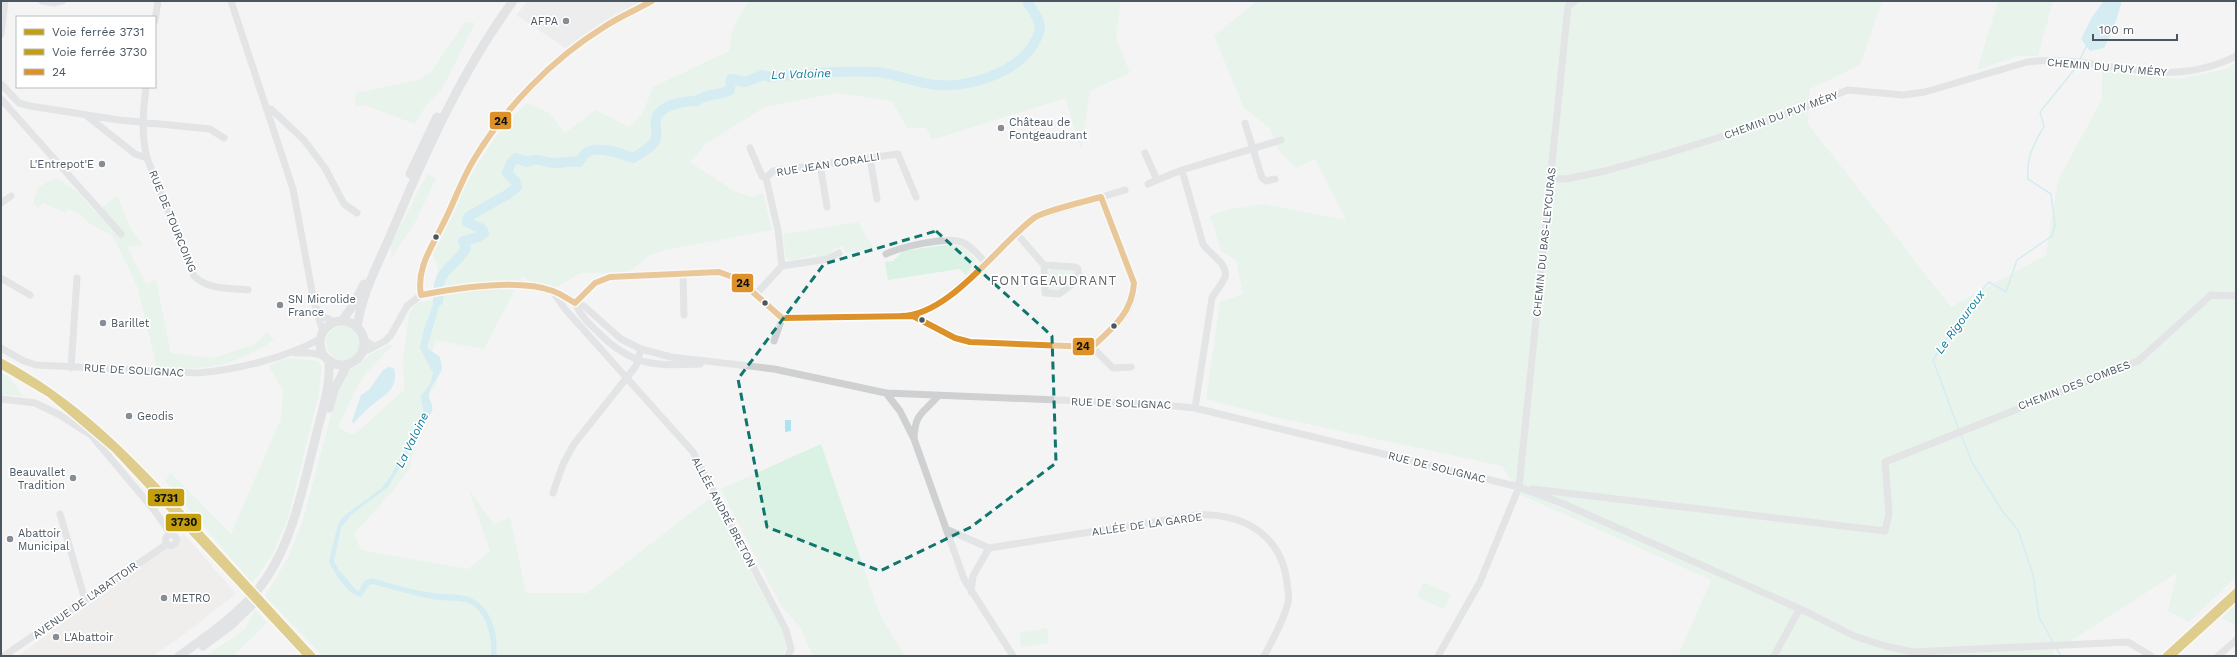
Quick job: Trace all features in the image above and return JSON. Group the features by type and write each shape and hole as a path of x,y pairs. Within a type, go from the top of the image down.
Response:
{"main road":[{"path":"179,656 223,624 248,601 262,584 281,552 290,532 298,505 325,399 330,372 326,359 320,349 322,336 338,322 360,292 421,148 453,86 506,1"},
{"path":"357,328 359,316 370,284 426,152 461,84 514,1"},
{"path":"189,656 241,616 266,588 280,566 295,535 334,390 347,365 358,358 362,353 364,340 357,328 350,323 338,322"},
{"path":"326,359 339,365 347,365"}],"street":[{"path":"1,34 5,1"},
{"path":"42,1 54,3 62,1"},
{"path":"156,16 158,1"},
{"path":"231,1 297,204 315,306 322,336"},
{"path":"362,353 391,335 407,306 421,295 418,285 418,277 478,153 509,112 547,71 598,31 652,1"},
{"name":"CHEMIN DU BAS-LEYCURAS","path":"1438,656 1480,582 1519,487 1568,6 1575,1"},
{"name":"CHEMIN DU PUY MÉRY","path":"1550,179 1566,179 1605,171 1662,155 1749,128 1848,90 1903,95 1925,92 2027,62 2040,60 2078,62 2149,72 2180,73 2197,71 2236,56"},
{"name":"RUE DE TOURCOING","path":"1,84 20,103 87,116 142,122 143,140 147,158 194,276 201,283 211,287 248,290"},
{"path":"146,88 142,122 210,129 224,138"},
{"path":"2,100 121,234"},
{"path":"267,110 271,109 311,148 325,168 344,204 358,213"},
{"name":"RUE DE TOURCOING","path":"87,116 135,154 147,158"},
{"path":"271,122 279,120 285,122"},
{"path":"1245,123 1262,178 1266,182 1275,179"},
{"path":"1148,184 1182,170 1253,150 1282,140"},
{"path":"750,148 762,176 766,178"},
{"path":"1145,153 1157,180"},
{"name":"RUE JEAN CORALLI","path":"782,266 778,230 766,178 773,171 898,154 916,197"},
{"path":"870,158 877,199"},
{"path":"820,164 827,206"},
{"path":"1182,170 1203,244 1208,252 1223,265 1225,274 1212,298 1196,408"},
{"path":"575,303 595,283 610,277 719,272 738,279 782,318 913,316 943,302 1035,217 1125,190"},
{"path":"1,203 11,196"},
{"path":"1092,347 1126,316 1131,307 1134,290 1134,283 1101,197"},
{"path":"1016,233 1044,265 1046,294 1059,294 1079,279 1078,269 1076,267 1044,265"},
{"path":"886,254 897,248 954,240 969,246 986,262"},
{"path":"756,294 782,266 828,259 839,253"},
{"path":"683,273 684,315"},
{"path":"1,278 30,295"},
{"path":"71,368 77,278"},
{"name":"RUE DE SOLIGNAC","path":"421,295 442,291 521,284 553,291 575,303 584,306 621,339 641,349 671,357 774,369 886,393 1154,404 1196,408 1519,487"},
{"name":"ALLÉE ANDRÉ BRETON","path":"553,291 565,309 693,452 786,630 791,649 788,656"},
{"name":"CHEMIN DES COMBES","path":"1519,487 1885,531 1889,513 1885,462 1959,431 2138,361 2211,295 2236,296"},
{"name":"RUE DE SOLIGNAC","path":"575,303 579,314 610,345 638,361 658,366 716,363"},
{"path":"315,306 324,317 338,322"},
{"path":"913,316 955,338 970,342 1092,347 1113,368 1131,367"},
{"path":"774,341 782,318"},
{"name":"RUE DE SOLIGNAC","path":"292,353 322,336"},
{"path":"364,340 374,346"},
{"name":"RUE DE SOLIGNAC","path":"1,348 24,361 36,365 174,373 221,371 292,353 312,353 326,359"},
{"path":"553,493 563,464 574,444 636,366 641,349"},
{"path":"886,393 900,411 914,439 964,579 1013,656"},
{"path":"914,439 914,427 918,416 938,396"},
{"name":"AVENUE DE L'ABATTOIR","path":"1,399 35,403 58,414 91,435 154,510 171,534 176,537 176,542 172,546 166,544 4,656"},
{"path":"1519,487 1564,504 1854,636 1885,646 1913,652 2128,642 2151,656"},
{"path":"60,514 85,600"},
{"name":"ALLÉE DE LA GARDE","path":"989,548 1196,515 1216,514 1234,518 1256,528 1265,536 1281,558 1286,572 1289,602 1279,630 1264,656"},
{"path":"946,529 989,548 974,576 971,592"},
{"path":"1774,656 1798,610"},
{"path":"2218,656 2236,640"}],"highlighted area":[{"path":"936,231 1052,336 1056,463 971,527 880,571 767,527 738,379 824,264"}],"shaded area":[{"name":"AFPA","path":"528,1 643,1 598,26 567,49 516,15"},
{"path":"184,534 236,594 183,635 153,656 18,656"}],"green space":[{"path":"749,1 1121,1 1116,37 1130,73 1090,91 1081,150 1065,98 932,140 926,128 907,128 892,101 837,93 765,107 707,143 690,162 734,191 752,197 763,193 772,230 665,250 648,256 628,273 580,273 549,292 522,276 484,349 436,340 432,351 438,374 436,385 428,395 422,409 410,468 390,494 354,534 361,550 468,569 490,551 468,488 494,524 510,517 526,593 587,593 710,498 785,634 786,647 783,656 323,656 265,596 288,558 303,520 335,400 348,370 357,366 370,354 389,345 393,345 366,373 359,383 338,427 351,434 357,432 404,390 403,359 409,314 417,303 436,299 438,270 432,250 462,191 485,153 511,118 527,103 549,113 565,133 595,110 629,127 643,113 653,87 729,51 733,27"},
{"path":"1257,1 1882,1 1860,65 1810,89 1808,124 1951,307 2046,255 2058,180 2102,99 2102,72 2179,79 2226,69 2236,63 2236,577 2189,622 2168,611 2177,573 2053,652 2055,656 1678,656 1711,580 1521,495 1502,466 1270,416 1206,399 1220,302 1243,294 1236,260 1221,251 1210,215 1231,209 1264,204 1346,220 1315,159 1296,168 1275,146 1271,129 1244,108 1214,36"},
{"path":"1998,1 2053,1 2038,56 2018,56 1977,70"},
{"path":"465,22 475,23 442,89 427,104 415,124 364,105 355,107 356,93 418,80 431,72"},
{"path":"427,174 436,178 416,221 391,259 391,245"},
{"path":"56,178 77,191 95,212 117,196 130,227 143,245 127,247 146,284 156,280 171,353 213,358 255,344 267,332 274,340 232,362 204,368 157,368 137,286 113,236 90,224 80,214 67,209 65,213 44,203 38,208 33,203 38,187"},
{"path":"858,222 874,249 845,253 843,246 835,248 828,257 815,259 817,254 791,261 786,257 783,234"},
{"path":"953,244 966,247 976,260 966,275 959,269 888,280 885,262 893,261 903,251"},
{"path":"1051,268 1075,270 1074,279 1068,285 1067,280 1061,284 1061,289 1051,292 1047,288 1047,274"},
{"path":"346,326 355,331 359,336 359,350 355,355 350,359 340,360 336,359 327,350 326,340 327,336 336,327"},
{"path":"288,358 318,361 322,367 319,392 288,518 272,555 252,583 165,481 171,473 231,534 281,418 283,391 268,365"},
{"path":"1,374 8,376 23,396 1,395"},
{"path":"821,444 880,615 905,656 813,656 800,627 781,606 721,489"},
{"path":"1423,582 1451,594 1444,609 1417,597"},
{"path":"2236,604 2236,626 2222,618"},
{"path":"255,610 267,623 233,656 206,656 245,629"},
{"path":"1047,628 1049,643 1021,647 1019,633"}],"water":[{"path":"2104,1 2122,1 2114,28 2104,48 2090,51 2081,39 2092,17"},
{"path":"442,296 427,348 440,357 442,369 429,392 432,411 388,487 352,514 341,528 334,561 338,569 358,592 365,580 373,578 418,590 438,594 459,595 473,599 485,609 493,624 497,648 496,656 491,656 491,641 487,624 478,610 472,605 465,602 436,600 373,584 369,585 361,597 356,596 342,583 329,561 338,524 343,517 382,488 392,474 423,411 421,396 430,384 433,373 420,348 424,329 436,297"},
{"path":"388,367 394,368 395,375 395,380 391,388 385,395 367,409 353,424 352,421 361,395 369,390 383,370"},
{"path":"785,420 791,420 791,431 785,432"}],"waterway":[{"name":"La Valoine","path":"438,301 441,278 466,248 463,241 478,237 484,233 482,229 467,222 468,217 508,194 517,187 515,181 507,173 511,163 516,158 526,162 531,160 552,163 573,161 579,162 588,152 600,149 612,151 633,158 648,149 655,141 657,136 656,119 662,110 674,104 697,101 704,97 726,92 730,90 731,79 745,82 763,75 770,77 824,73 877,72 936,85 949,85 962,84 990,77 1003,71 1025,55 1039,34 1040,28 1037,17 1027,1"},
{"name":"Le Rigouroux","path":"2080,59 2087,45"},
{"name":"Le Rigouroux","path":"1959,430 1933,360 1971,302 1989,282 2006,292 2017,260 2052,236 2055,225 2051,194 2028,179 2028,164 2037,139 2044,126 2040,112 2078,65"},
{"name":"Le Rigouroux","path":"1961,435 1972,462 2003,512 2018,530 2033,574 2039,617 2053,642"},
{"name":"Le Rigouroux","path":"2056,648 2061,656"}],"rail line":[{"name":"3731","path":"1,362 28,377 78,413 123,453 166,497 312,656"},
{"name":"3730","path":"1,365 50,394 115,449 308,656"},
{"name":"3731","path":"2166,656 2236,592"},
{"name":"3730","path":"2171,656 2236,597"}],"transit line":[{"name":"24","path":"421,295 421,276 430,249 473,161 499,123 531,86 566,54 610,23 652,1"},
{"name":"24","path":"575,303 595,283 610,277 719,272 738,279 782,318 913,316 955,338 970,342 1092,347 1120,319 1130,303 1134,283 1101,197"},
{"name":"24","path":"901,316 919,313 937,305 972,278 1020,230 1039,215 1055,209 1101,197"},
{"name":"24","path":"421,295 470,287 523,285 553,291 575,303"}],"place":[{"name":"AFPA","path":"566,21"},
{"name":"Château de Fontgeaudrant","path":"1001,128"},
{"name":"L'Entrepot'E","path":"102,164"},
{"name":"SN Microlide France","path":"280,305"},
{"name":"Barillet","path":"103,323"},
{"name":"Geodis","path":"129,416"},
{"name":"Beauvallet Tradition","path":"73,478"},
{"name":"Abattoir Municipal","path":"10,539"},
{"name":"METRO","path":"164,598"},
{"name":"L'Abattoir","path":"56,637"}],"district":[{"name":"FONTGEAUDRANT","path":"1054,280"}]}
